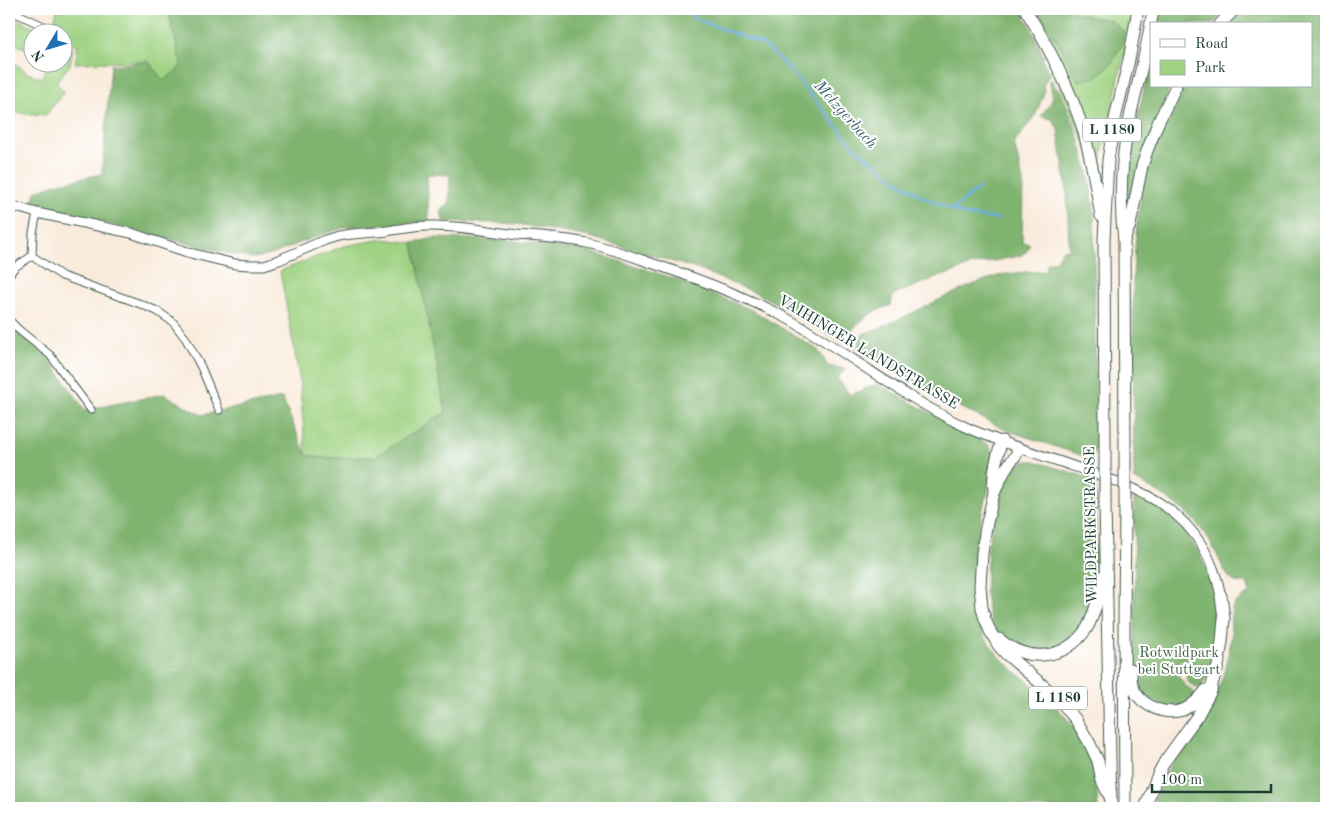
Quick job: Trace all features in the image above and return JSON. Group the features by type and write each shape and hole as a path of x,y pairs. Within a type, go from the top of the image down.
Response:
{"highway":[{"name":"L 1180","path":"1025,9 1056,63 1082,126 1095,177 1104,240"},
{"name":"L 1180","path":"1104,240 1110,142 1138,9"},
{"name":"L 1180","path":"1152,22 1153,9"},
{"path":"1222,22 1235,9"},
{"name":"L 1180","path":"1124,241 1121,218 1123,168 1127,136 1150,32"},
{"path":"1124,241 1130,225 1142,166 1147,151 1175,88"},
{"name":"WILDPARKSTRASSE","path":"1104,240 1105,504 1111,804"},
{"name":"WILDPARKSTRASSE","path":"1124,241 1124,808"},
{"name":"L 1180","path":"994,493 993,482 996,458 1002,441"},
{"name":"L 1180","path":"1018,448 994,493 986,527 980,586 985,620 998,645 1006,654 1059,699 1076,720 1098,762 1102,781 1111,804"},
{"name":"L 1180","path":"990,631 1005,644 1023,653 1046,655 1066,648 1074,643 1090,622 1101,588 1106,564"},
{"path":"1145,808 1158,774 1198,715 1211,691 1222,642 1224,618 1221,596"},
{"path":"1124,620 1128,634 1132,684 1147,704 1167,711 1182,710 1192,705 1213,681"}],"street":[{"path":"9,10 35,22"},
{"name":"VAIHINGER LANDSTRASSE","path":"9,204 37,213 131,233 190,253 235,264 264,265 338,236 425,226 479,229 585,242 614,251 711,284 786,318 968,428 1018,448 1115,480 1165,505 1194,533 1216,574 1221,596"},
{"path":"32,256 33,232 37,213"},
{"path":"9,275 15,267 32,256"},
{"path":"32,256 62,276 143,305 157,311 173,322 186,339 201,367 219,410"},
{"path":"9,320 50,355 91,410"}],"green space":[{"path":"57,9 168,9 181,64 178,70 163,81 148,61 75,63 78,46 72,43 72,22 61,22 55,19"},
{"path":"168,9 1020,9 1030,25 1050,76 1045,81 1043,87 1045,90 1036,114 1014,143 1023,182 1022,242 1030,244 1026,252 1019,256 973,265 893,295 891,305 864,319 843,342 759,294 697,269 590,237 518,224 443,221 441,209 449,205 450,175 427,174 429,222 346,227 317,236 273,254 250,258 33,208 36,191 55,184 102,174 111,65 149,62 163,81 178,70 181,64"},
{"path":"1029,9 1037,9 1061,47 1078,81 1110,20 1062,9 1100,9 1131,13 1129,32 1102,154 1100,180"},
{"path":"1037,9 1062,9 1110,20 1124,32 1122,45 1111,64 1096,77 1078,81 1061,47"},
{"path":"1187,9 1178,13 1192,9 1227,9 1215,22 1158,22 1160,12"},
{"path":"1244,9 1326,9 1326,808 1152,808 1170,766 1216,693 1226,667 1230,649 1232,631 1231,612 1238,600 1250,593 1247,583 1231,580 1211,543 1186,513 1168,499 1134,479 1133,276 1137,223 1143,186 1151,158 1172,107 1183,88 1312,88 1312,22 1232,22"},
{"path":"9,15 23,22 22,47 11,42 11,35 9,34"},
{"path":"9,60 22,69 22,72 42,78 44,72 64,72 56,82 64,92 46,115 9,112"},
{"path":"1150,62 1150,88 1169,88 1127,207 1130,155"},
{"path":"1052,80 1065,102 1077,132 1086,163 1094,211 1096,447 1092,459 1006,430 939,397 856,349 863,334 947,296 998,276 1045,271 1047,263 1056,260 1062,250 1069,249 1067,191 1058,129 1052,119 1041,116 1052,101 1051,87 1048,82"},
{"path":"434,238 506,240 584,250 676,279 752,310 818,350 828,366 846,369 837,378 850,395 877,384 989,445 992,456 992,469 979,529 974,567 975,605 979,622 989,644 1011,668 1061,711 1077,732 1094,771 1098,808 9,808 9,325 47,356 85,410 164,394 202,415 282,398 306,455 322,458 375,457 446,412 413,243"},
{"path":"383,239 413,243 447,412 375,457 322,458 306,455 299,376 280,271 344,246"},
{"path":"1028,461 1034,461 1096,480 1094,592 1085,623 1073,638 1051,650 1030,651 1000,636 989,617 985,593 988,545 1001,490 1012,468"},
{"name":"Rotwildpark bei Stuttgart","path":"1134,493 1157,506 1188,536 1205,565 1214,597 1216,631 1212,659 1202,686 1196,688 1188,682 1186,676 1190,662 1180,660 1174,671 1186,686 1194,692 1195,696 1183,705 1167,707 1147,699 1135,683"}],"waterway":[{"name":"Metzgerbach","path":"685,9 694,18 764,45 788,68 855,148 894,179 925,198 965,215 998,219"},
{"path":"953,209 979,188"}]}
